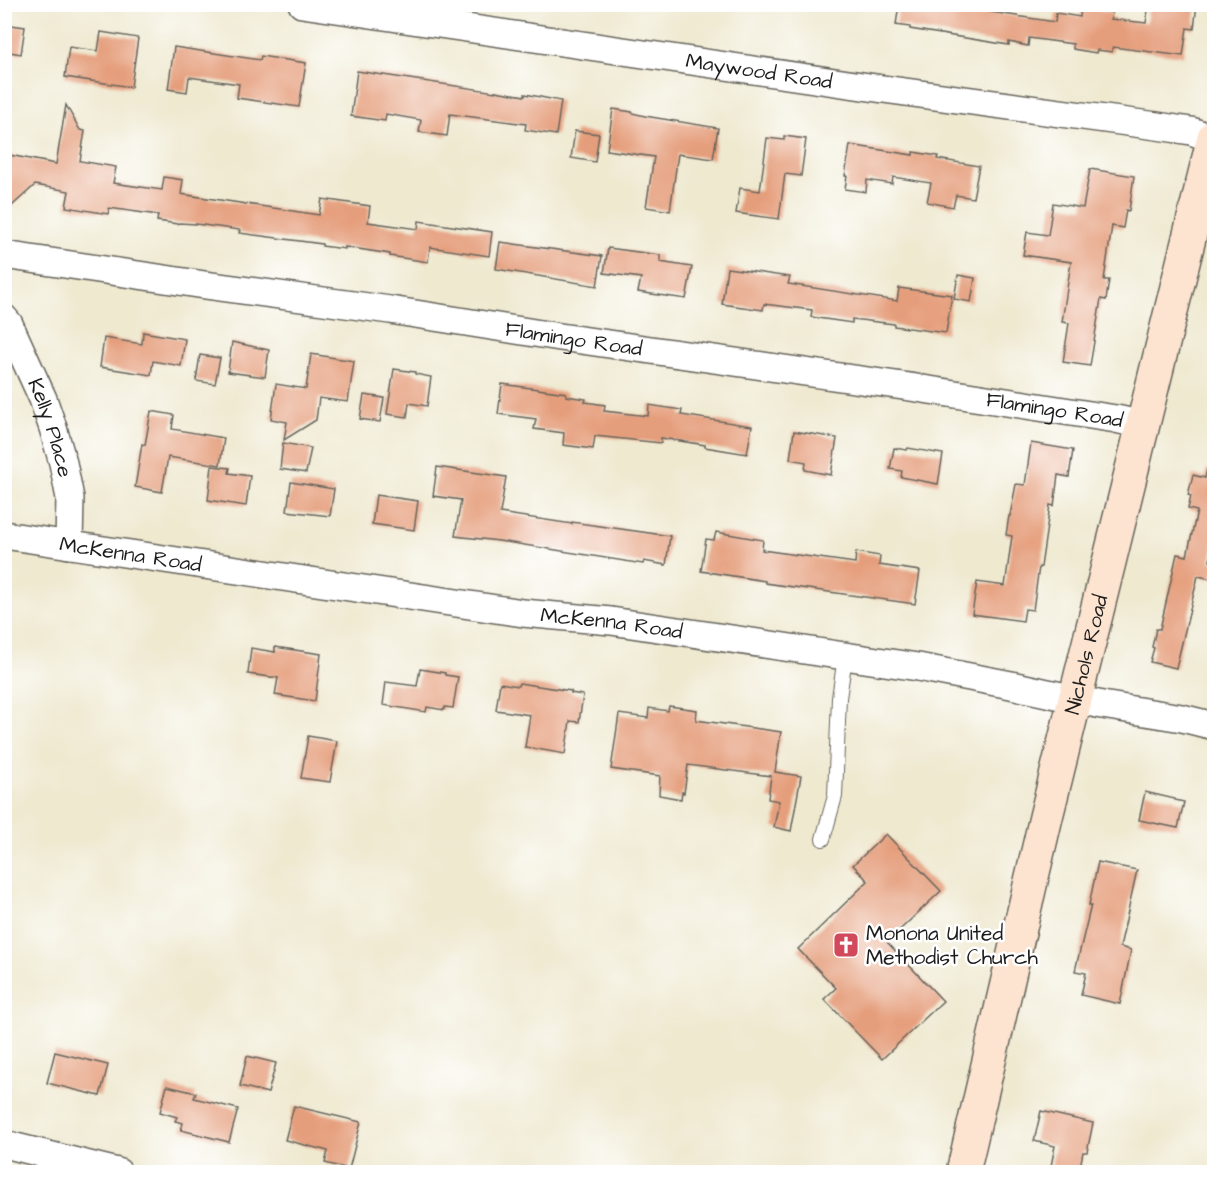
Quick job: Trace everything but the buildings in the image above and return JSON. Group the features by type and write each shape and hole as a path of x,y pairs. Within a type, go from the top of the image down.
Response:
{"street":[{"name":"Maywood Road","path":"302,4 871,88 1191,131 1214,138"},
{"name":"Nichols Road","path":"963,1173 1046,817 1214,138"},
{"name":"Flamingo Road","path":"4,255 910,387 1143,424"},
{"name":"Kelly Place","path":"4,318 43,399 53,428 70,498 69,545"},
{"name":"McKenna Road","path":"4,535 524,613 611,621 918,667 1215,726"},
{"path":"4,1144 118,1173"}],"lane":[{"path":"823,839 835,796 839,698 845,657"}],"place":[{"name":"Monona United Methodist Church","path":"846,945"}]}
